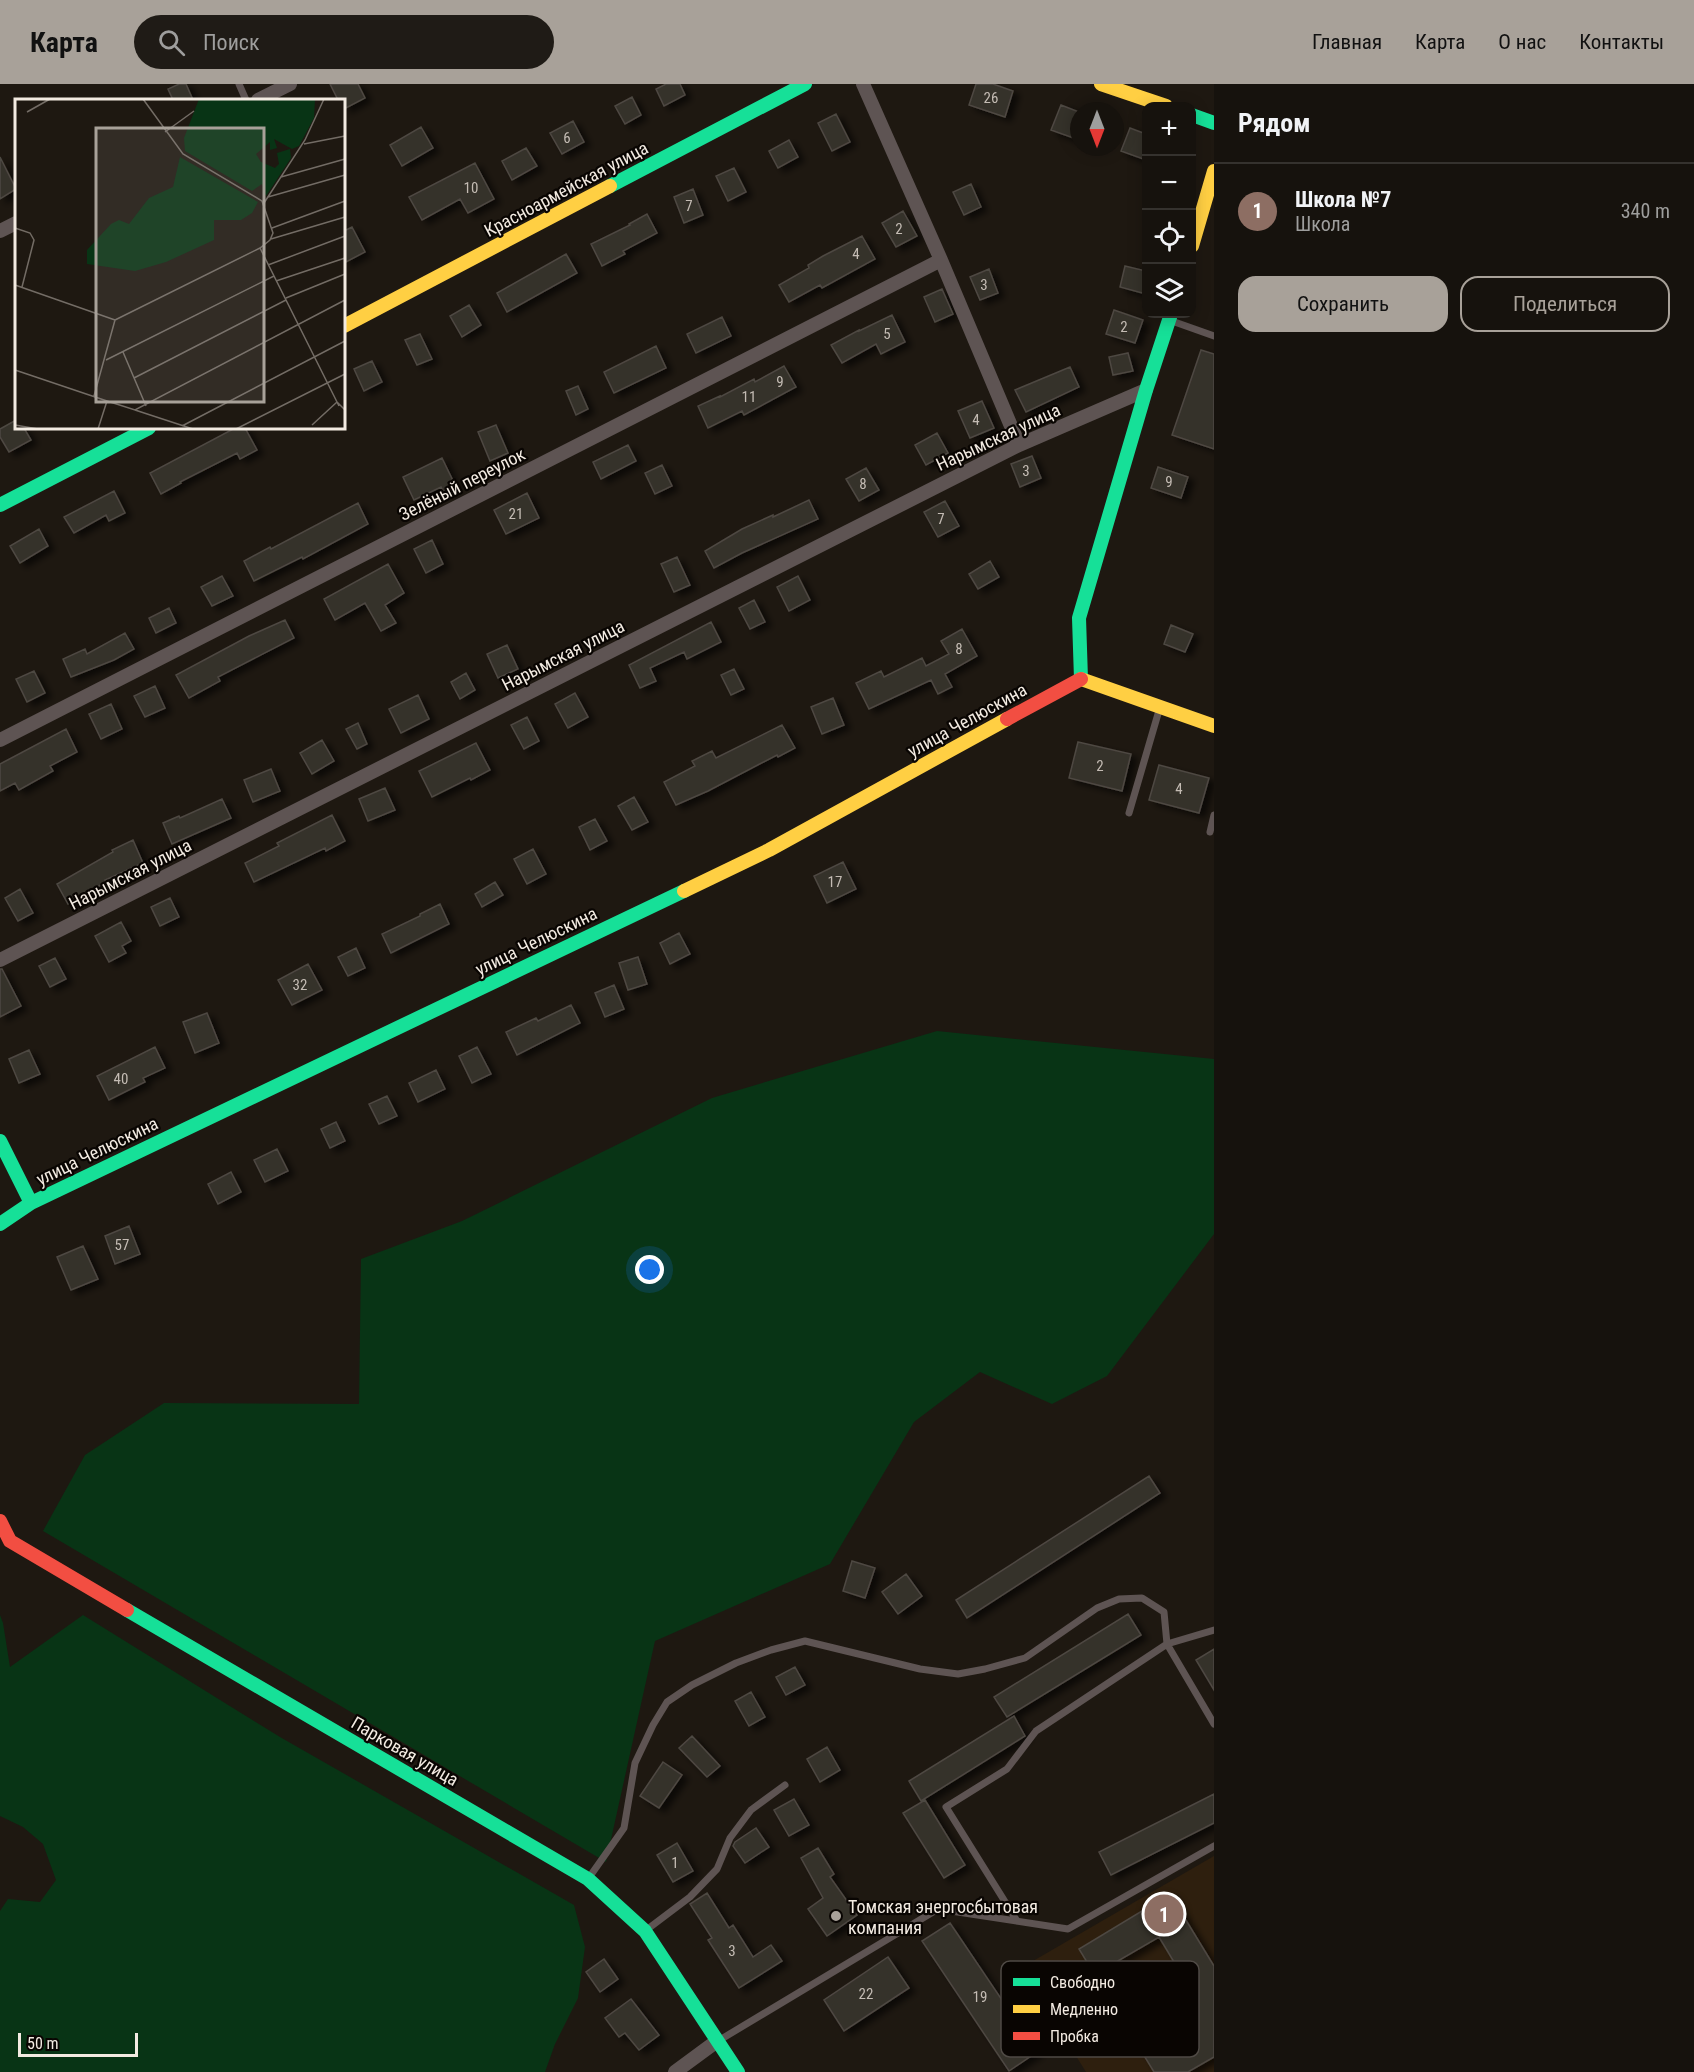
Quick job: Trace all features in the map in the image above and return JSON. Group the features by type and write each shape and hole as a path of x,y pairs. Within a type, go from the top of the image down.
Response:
{"street":[{"path":"260,99 290,84"},
{"name":"Красноармейская улица","path":"345,325 805,84"},
{"path":"863,84 941,260 1018,445"},
{"path":"1101,84 1137,90 1159,102"},
{"path":"1196,117 1214,123"},
{"path":"1196,230 1214,171"},
{"path":"0,231 15,224"},
{"name":"Зелёный переулок","path":"0,740 941,260"},
{"path":"1170,318 1146,390 1079,618 1081,679 1214,726"},
{"name":"Нарымская улица","path":"0,960 1018,445 1146,390"},
{"path":"0,505 147,429"},
{"name":"улица Челюскина","path":"0,1224 31,1203 769,850 1081,679"},
{"path":"0,1141 31,1203"},
{"name":"Парковая улица","path":"1,1526 10,1540 588,1879 645,1931 738,2072"},
{"path":"675,2072 717,2041"}],"lane":[{"path":"239,84 246,99"},
{"path":"1172,318 1214,336"},
{"path":"1129,813 1160,707"},
{"path":"1210,832 1214,815"},
{"path":"588,1879 624,1828 635,1763 667,1702 692,1685 736,1663 805,1641 920,1669 958,1674 1025,1658 1096,1608 1119,1599 1142,1598 1164,1612 1167,1644 1214,1724"},
{"path":"1017,1921 946,1806 1007,1770 1036,1731 1167,1644 1214,1630"},
{"path":"645,1931 690,1897 717,1869 730,1838 751,1810 785,1785"},
{"path":"717,2041 938,1909 1068,1929 1214,1846"}],"shaded area":[{"path":"1214,1856 1214,2072 1086,2072 1077,2057 1199,2057 1199,1961 1033,1961"}],"green space":[{"path":"937,1031 1214,1059 1214,1234 1107,1376 1052,1404 980,1372 914,1422 830,1564 655,1641 606,1862 43,1531 85,1455 164,1403 359,1404 361,1259 462,1221 712,1098"},
{"path":"0,1615 10,1667 83,1615 280,1737 574,1905 585,1947 578,1998 555,2044 545,2072 0,2072 0,1911 8,1899 40,1902 56,1880 43,1844 23,1827 0,1816"}],"building":[{"path":"179,84 186,84 193,99 173,99 168,89"},
{"path":"330,84 358,84 365,98 345,108 345,99 338,99"},
{"path":"666,84 680,84 685,95 664,106 656,89"},
{"path":"976,84 993,84 1013,91 1005,117 969,105"},
{"path":"632,97 641,115 625,124 615,106"},
{"path":"1061,105 1070,108 1070,137 1051,130"},
{"path":"836,114 850,142 832,151 818,123"},
{"path":"573,121 584,142 562,154 550,133"},
{"path":"421,127 433,148 402,166 390,145"},
{"path":"1130,128 1142,132 1142,159 1124,152 1124,143"},
{"path":"789,140 798,157 778,168 769,151"},
{"path":"526,148 537,166 512,180 502,161"},
{"path":"0,157 15,190 0,199"},
{"path":"475,163 494,199 468,213 460,199 422,220 409,197"},
{"path":"734,168 746,192 728,201 716,176"},
{"path":"971,184 981,207 964,215 953,192"},
{"path":"693,189 703,215 684,223 674,197"},
{"path":"903,211 917,236 896,247 882,223"},
{"path":"647,214 657,233 623,251 625,254 602,266 591,244"},
{"path":"352,227 365,252 345,262 345,230"},
{"path":"862,236 875,259 822,288 820,285 789,302 779,285 809,268 808,265 823,256"},
{"path":"566,254 577,273 507,312 497,293"},
{"path":"1125,266 1142,270 1142,293 1120,287"},
{"path":"989,269 998,293 980,300 970,277"},
{"path":"942,289 953,314 935,322 924,297"},
{"path":"469,305 481,325 462,337 450,316"},
{"path":"1114,310 1143,320 1135,343 1106,334"},
{"path":"892,315 905,342 881,354 876,344 842,363 831,345"},
{"path":"722,317 731,336 696,353 687,334"},
{"path":"420,334 432,359 417,365 405,340"},
{"path":"656,346 666,368 614,393 604,372"},
{"path":"1201,350 1214,354 1214,449 1172,435"},
{"path":"1128,353 1133,371 1113,375 1109,357"},
{"path":"372,361 382,382 364,391 354,369"},
{"path":"784,366 796,387 744,415 742,411 708,428 698,406 754,379 755,382"},
{"path":"1070,367 1079,387 1026,412 1015,390"},
{"path":"578,386 588,409 576,415 566,391"},
{"path":"982,401 994,428 970,438 958,411"},
{"path":"15,421 15,429 25,429 31,440 9,452 0,437 0,429"},
{"path":"496,425 508,453 490,461 478,432"},
{"path":"233,429 246,429 257,450 240,459 237,453 161,494 150,473"},
{"path":"937,433 948,453 926,465 915,445"},
{"path":"628,445 636,461 601,479 593,462"},
{"path":"1032,456 1041,478 1020,487 1011,464"},
{"path":"442,458 456,487 444,493 441,487 414,500 403,477"},
{"path":"662,465 672,486 655,494 645,473"},
{"path":"1158,467 1188,477 1181,498 1151,488"},
{"path":"866,468 879,490 859,501 846,479"},
{"path":"114,491 125,513 109,521 106,515 74,533 64,517"},
{"path":"527,493 539,518 506,534 494,510"},
{"path":"809,500 818,519 714,568 705,551 742,529"},
{"path":"945,501 959,526 938,537 924,512"},
{"path":"358,503 368,524 303,559 302,557 254,581 244,561"},
{"path":"39,529 48,546 20,563 10,546"},
{"path":"432,540 443,564 426,573 414,549"},
{"path":"677,557 690,585 674,592 661,564"},
{"path":"990,561 999,577 978,589 969,574"},
{"path":"388,564 404,593 385,605 396,623 381,631 365,603 335,620 324,599"},
{"path":"222,576 233,596 212,606 201,587"},
{"path":"798,576 810,600 789,611 777,587"},
{"path":"754,600 765,622 750,629 739,608"},
{"path":"169,608 176,623 156,633 149,618"},
{"path":"285,620 294,638 218,677 220,681 189,698 176,675 249,636"},
{"path":"711,622 721,642 687,659 684,652 650,668 656,681 640,688 629,665"},
{"path":"1171,625 1193,634 1185,652 1164,644"},
{"path":"962,629 977,656 945,674 952,687 938,694 931,680 869,709 856,683 881,671 884,677 922,658 926,666 949,654 941,641"},
{"path":"125,633 134,649 114,660 71,677 63,659 85,649 87,654"},
{"path":"507,645 518,669 498,678 487,654"},
{"path":"734,669 744,689 731,695 721,675"},
{"path":"34,671 45,693 27,702 16,679"},
{"path":"466,673 475,690 460,699 451,682"},
{"path":"155,686 165,708 145,717 134,696"},
{"path":"575,693 588,717 568,728 555,704"},
{"path":"418,695 429,719 401,733 389,709"},
{"path":"833,698 844,725 822,734 811,707"},
{"path":"111,704 122,729 101,739 89,714"},
{"path":"527,717 539,741 524,749 511,725"},
{"path":"358,723 367,744 357,749 346,729"},
{"path":"782,725 795,748 676,805 664,782 695,766 692,761 712,751 716,758"},
{"path":"66,729 77,752 50,766 53,771 19,790 15,783 0,791 0,764"},
{"path":"322,740 334,761 312,774 300,753"},
{"path":"1078,742 1131,754 1122,791 1069,778"},
{"path":"476,743 490,770 432,797 419,771"},
{"path":"1159,765 1209,778 1199,813 1149,800"},
{"path":"271,769 280,791 253,802 244,780"},
{"path":"385,788 395,810 368,821 359,799"},
{"path":"634,797 648,822 632,830 618,806"},
{"path":"222,799 231,818 172,844 163,823"},
{"path":"332,815 345,841 326,851 325,848 254,882 245,863 279,846 277,843"},
{"path":"595,819 607,841 590,850 579,827"},
{"path":"133,840 143,863 105,880 106,882 68,904 57,884 113,852 112,850"},
{"path":"533,849 546,874 527,884 514,859"},
{"path":"843,862 856,889 827,903 814,876"},
{"path":"495,882 503,895 482,907 475,894"},
{"path":"20,889 33,913 18,921 5,898"},
{"path":"170,898 179,917 160,926 151,907"},
{"path":"440,904 449,924 391,953 382,934"},
{"path":"121,922 131,941 122,946 126,953 109,962 95,936"},
{"path":"679,933 690,954 670,964 660,943"},
{"path":"356,948 365,968 348,976 338,957"},
{"path":"638,957 647,984 628,990 619,963"},
{"path":"55,958 66,979 50,987 39,966"},
{"path":"308,964 322,990 292,1005 278,980"},
{"path":"0,969 21,1006 0,1017"},
{"path":"614,985 624,1009 605,1017 595,993"},
{"path":"571,1005 580,1023 517,1055 506,1032 536,1018 538,1021"},
{"path":"207,1013 219,1043 195,1053 183,1022"},
{"path":"155,1047 165,1068 143,1078 145,1082 109,1100 97,1076"},
{"path":"477,1047 491,1074 472,1083 459,1056"},
{"path":"29,1050 40,1074 19,1083 9,1059"},
{"path":"436,1070 445,1089 418,1102 409,1083"},
{"path":"387,1096 397,1116 379,1124 369,1104"},
{"path":"336,1122 345,1141 330,1148 321,1129"},
{"path":"277,1149 288,1171 265,1182 254,1160"},
{"path":"231,1172 241,1192 218,1204 208,1184"},
{"path":"129,1226 140,1254 115,1264 105,1236"},
{"path":"83,1246 98,1279 71,1290 57,1257"},
{"path":"1149,1476 1160,1493 967,1618 956,1600"},
{"path":"852,1561 875,1568 865,1598 843,1591"},
{"path":"906,1574 922,1596 898,1614 882,1592"},
{"path":"1128,1614 1141,1635 1007,1717 994,1697"},
{"path":"1214,1649 1214,1690 1196,1660"},
{"path":"795,1667 805,1685 786,1695 776,1677"},
{"path":"751,1692 765,1717 749,1726 735,1701"},
{"path":"1014,1716 1025,1736 921,1801 909,1781"},
{"path":"692,1736 720,1766 707,1777 679,1748"},
{"path":"827,1747 840,1770 820,1782 807,1759"},
{"path":"663,1762 682,1775 659,1808 640,1796"},
{"path":"1214,1794 1214,1823 1111,1875 1099,1852"},
{"path":"794,1799 809,1825 789,1836 774,1810"},
{"path":"925,1800 965,1865 944,1878 903,1813"},
{"path":"756,1828 769,1847 745,1863 733,1846 735,1842"},
{"path":"677,1843 693,1871 673,1882 657,1855"},
{"path":"818,1848 834,1874 830,1877 857,1915 827,1936 808,1909 823,1898 801,1858"},
{"path":"707,1893 729,1928 733,1925 753,1957 771,1945 782,1961 739,1988 708,1940 712,1938 690,1904"},
{"path":"1170,1894 1214,1966 1214,2057 1188,2072 1154,2072 1145,2057 1199,2057 1199,1961 1173,1961 1159,1937 1118,1961 1086,1961 1079,1949"},
{"path":"950,1923 1001,1999 1001,2057 1030,2057 1009,2071 922,1941"},
{"path":"888,1957 909,1988 844,2031 824,2000"},
{"path":"604,1959 618,1979 600,1992 586,1972"},
{"path":"631,1999 659,2035 639,2050 625,2033 619,2037 605,2018"}],"traffic: fast":[{"path":"610,186 805,84"},
{"path":"1196,116 1214,123"},
{"path":"1081,679 1079,618 1146,390 1170,318"},
{"path":"0,505 147,429"},
{"path":"0,1224 31,1203 684,891"},
{"path":"0,1141 31,1203"},
{"path":"127,1610 588,1879 645,1931 738,2072"}],"traffic: slow":[{"path":"1101,84 1154,102"},
{"path":"1196,232 1214,171"},
{"path":"345,325 610,186"},
{"path":"1081,679 1214,726"},
{"path":"684,891 769,850 1007,719"}],"traffic: jam":[{"path":"1007,719 1081,679"},
{"path":"0,1521 10,1541 127,1610"}],"place":[{"name":"Школа №7","path":"1164,1914"},
{"name":"Томская энергосбытовая компания","path":"836,1916"}]}
